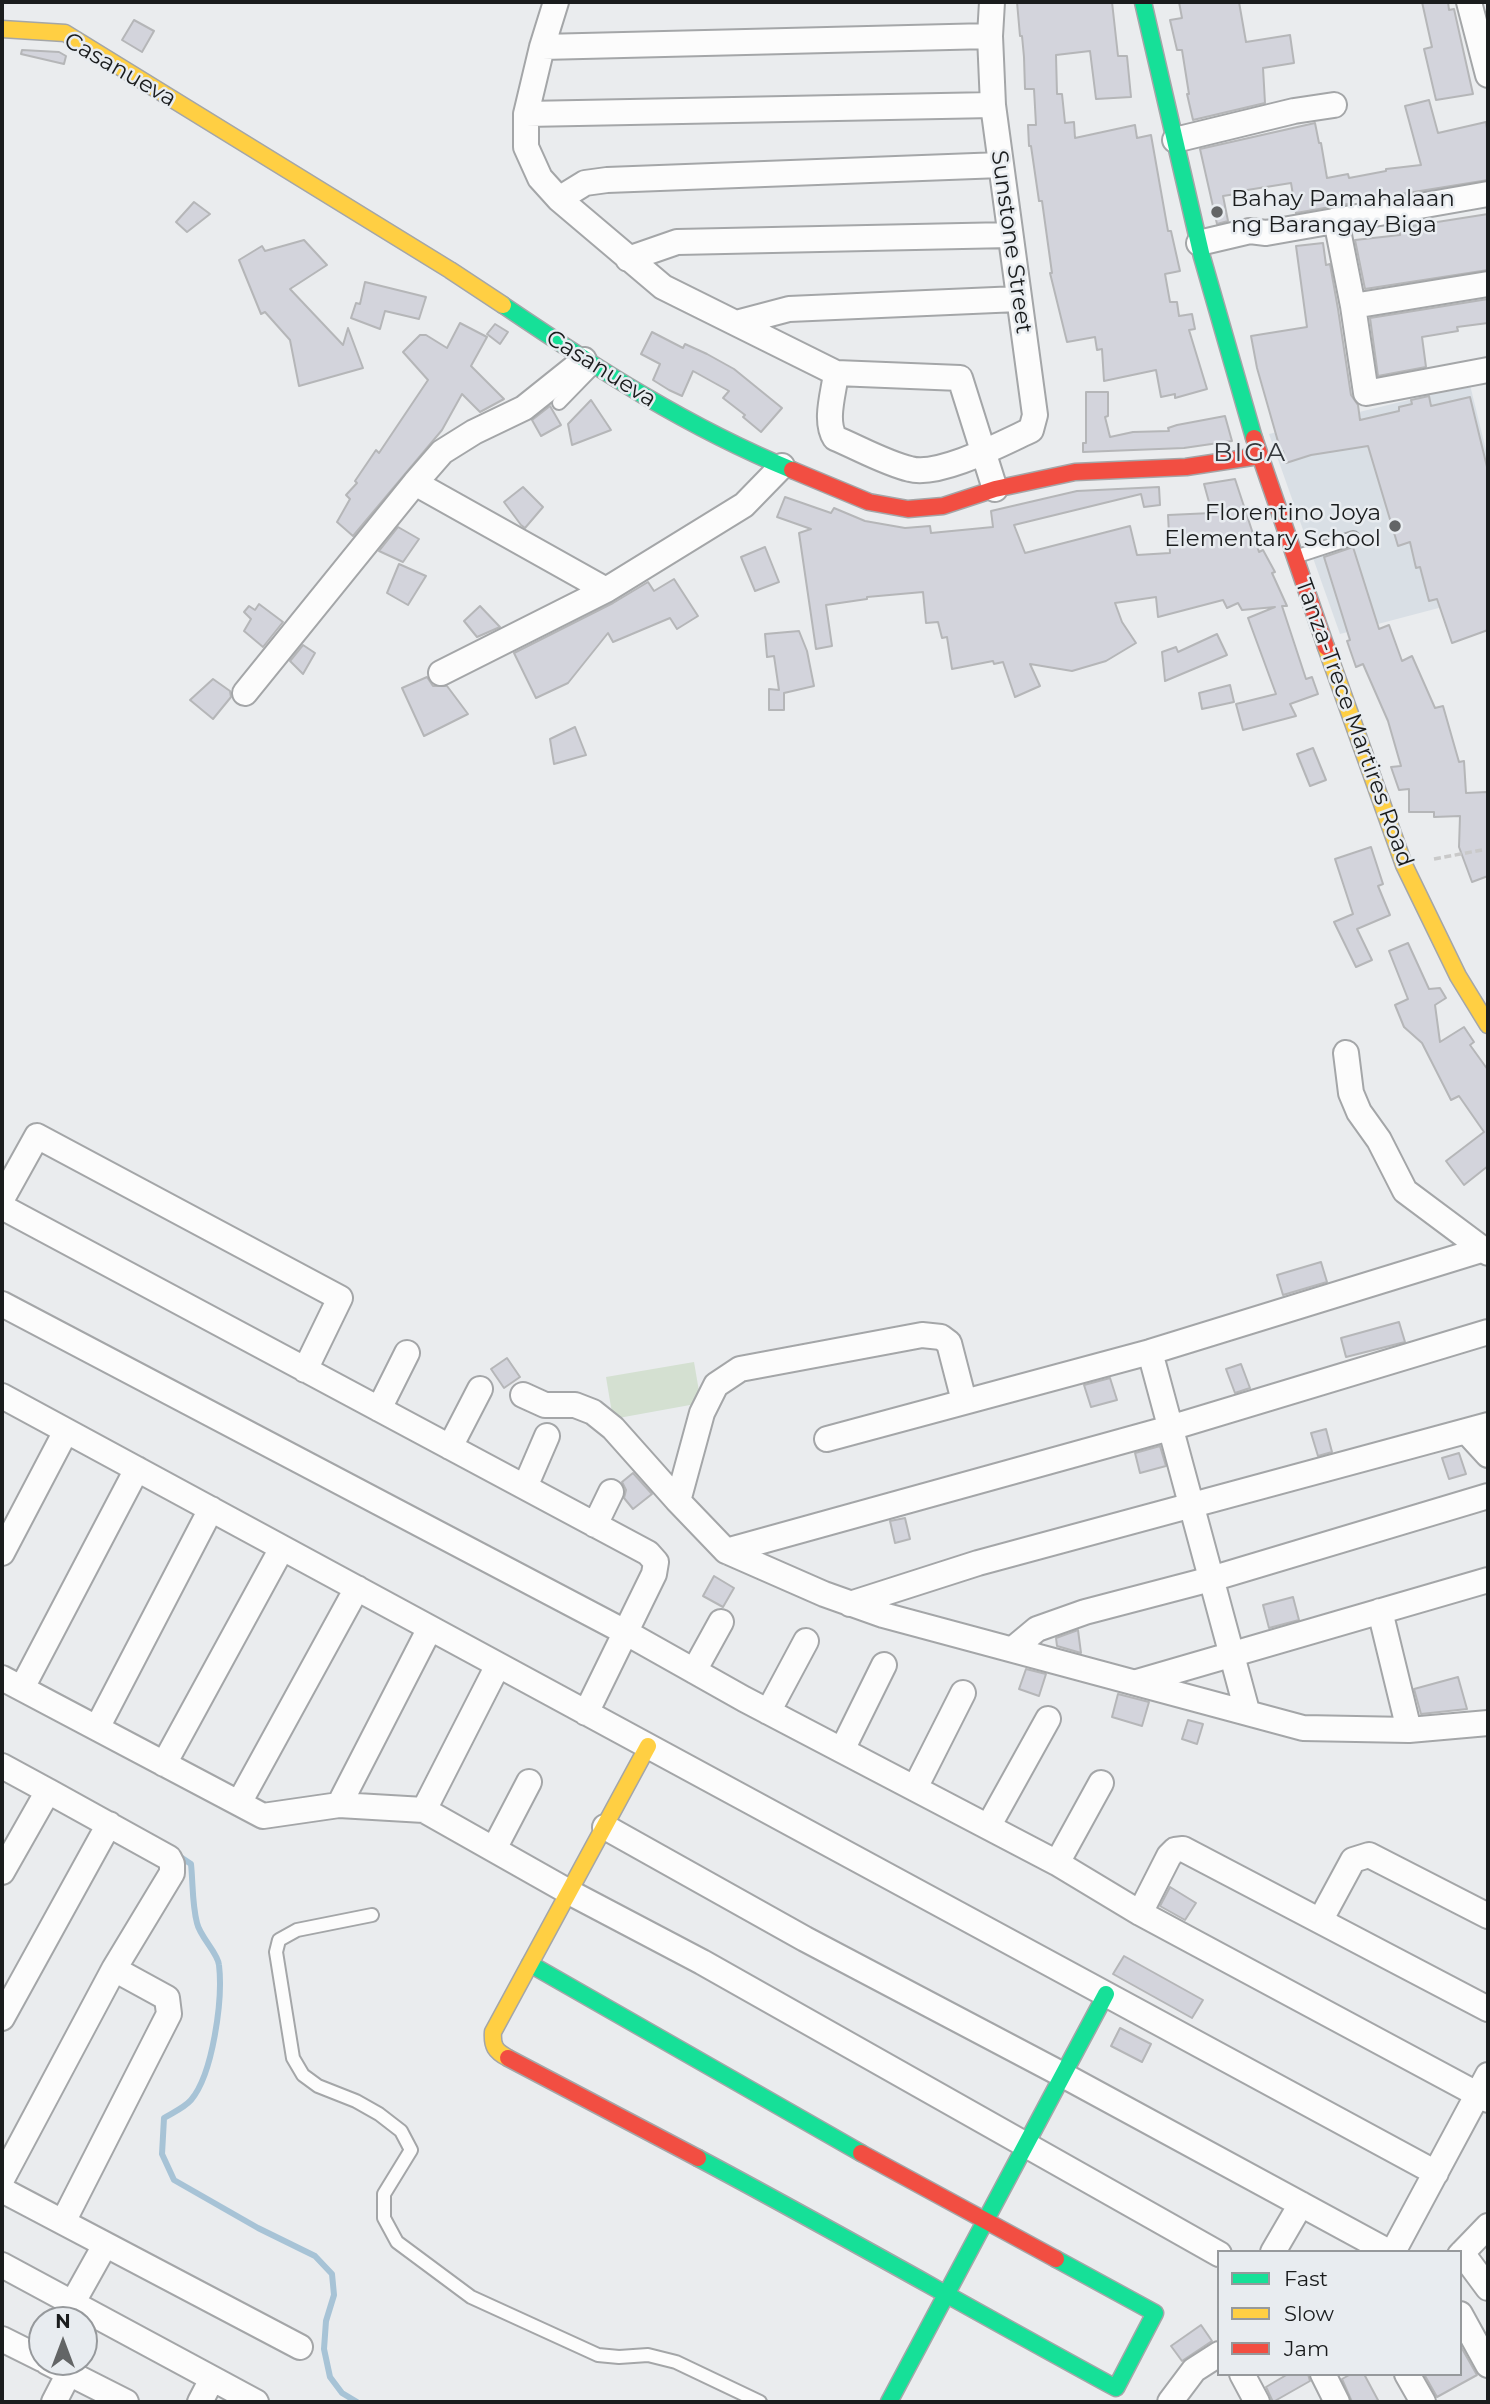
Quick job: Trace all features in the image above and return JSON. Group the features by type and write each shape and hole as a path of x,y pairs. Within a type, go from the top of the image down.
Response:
{"street":[{"path":"556,2 526,114 526,147 540,178 559,199 663,288 836,373 960,378 995,489"},
{"name":"Sunstone Street","path":"984,451 1031,430 1035,415 993,105 990,36 992,2"},
{"name":"Tanza-Trece Martires Road","path":"1143,2 1200,250 1259,456 1404,865 1458,976 1488,1025"},
{"path":"1469,2 1488,75"},
{"name":"Casanueva","path":"2,29 65,33 450,270 589,364 660,407 782,466 869,502 908,509 943,506 995,489 1075,472 1186,467 1259,456"},
{"path":"542,47 990,36"},
{"path":"526,114 993,105"},
{"path":"1175,140 1294,111 1334,105"},
{"path":"559,199 585,183 607,180 1001,165"},
{"path":"1200,250 1253,243 1266,233 1488,194"},
{"path":"1336,220 1366,393 1486,377"},
{"path":"628,259 677,242 1010,234"},
{"path":"1353,306 1488,284"},
{"path":"736,323 789,309 1018,299"},
{"path":"245,693 442,452 474,432 524,408 589,364"},
{"path":"836,373 830,423 835,438 911,470 934,470 984,451"},
{"path":"441,673 606,590 744,505 782,466"},
{"path":"415,483 606,590"},
{"path":"1346,1053 1351,1093 1359,1112 1380,1140 1405,1191 1486,1251"},
{"path":"2,1199 37,1136 341,1298 305,1370"},
{"path":"2,1207 648,1553 656,1562 654,1574 586,1713"},
{"path":"827,1439 1150,1352 1486,1251"},
{"path":"2,1304 1057,1863 1140,1913 1485,2090 1392,2250"},
{"path":"726,1551 1170,1428 1488,1332"},
{"path":"678,1501 702,1413 716,1385 740,1369 922,1335 941,1337 949,1343 964,1402"},
{"path":"1150,1352 1247,1712"},
{"path":"379,1409 407,1353"},
{"path":"450,1447 480,1389"},
{"path":"523,1395 545,1405 575,1405 593,1412 613,1428 726,1551 850,1604 1303,1728 1409,1730 1488,1723"},
{"path":"2,1396 1436,2172"},
{"path":"850,1604 978,1563 1477,1428 1488,1455"},
{"path":"2,1553 66,1431"},
{"path":"525,1487 547,1436"},
{"path":"137,1469 12,1683 263,1816 339,1805 424,1810 569,1892 702,1962 1217,2253"},
{"path":"595,1525 611,1492"},
{"path":"1013,1649 1037,1629 1073,1616 1212,1579 1488,1496"},
{"path":"97,1728 211,1509"},
{"path":"164,1764 282,1548"},
{"path":"1136,1682 1488,1580"},
{"path":"239,1803 357,1588"},
{"path":"1380,1611 1409,1730"},
{"path":"694,1671 721,1622"},
{"path":"339,1805 430,1628"},
{"path":"768,1712 806,1641"},
{"path":"424,1810 498,1665"},
{"path":"842,1750 884,1665"},
{"path":"915,1788 962,1693"},
{"path":"988,1827 1048,1719"},
{"path":"530,1965 985,2222 1155,2314 1116,2388 946,2296 796,2210 497,2052 492,2044 493,2032 648,1746"},
{"path":"2,1766 169,1858 172,1864 172,1873 114,1969 2,2179"},
{"path":"494,1849 529,1782"},
{"path":"1057,1863 1101,1783"},
{"path":"2,1872 48,1791"},
{"path":"2,2018 109,1824"},
{"path":"605,1826 805,1939 1387,2250"},
{"path":"1140,1913 1169,1856 1175,1850 1183,1849 1488,2009"},
{"path":"1321,1921 1353,1860 1369,1855 1488,1916"},
{"path":"62,2222 169,2014 167,1998 114,1969"},
{"path":"889,2402 1106,1994"},
{"path":"2,2190 300,2347"},
{"path":"1274,2250 1301,2204"},
{"path":"1462,2253 1488,2226"},
{"path":"72,2304 105,2245"},
{"path":"1462,2255 1488,2288"},
{"path":"2,2266 256,2402"},
{"path":"1462,2318 1488,2365"},
{"path":"2,2339 28,2352"},
{"path":"1173,2400 1194,2370 1217,2355"},
{"path":"54,2402 57,2376"},
{"path":"75,2376 126,2402"},
{"path":"1243,2376 1257,2402"},
{"path":"1324,2376 1337,2402"},
{"path":"1408,2376 1423,2402"},
{"path":"200,2402 212,2379"}],"lane":[{"path":"559,403 589,364"},
{"path":"1294,557 1353,538"},
{"path":"372,1915 297,1930 279,1940 276,1952 293,2058 303,2075 379,2114 401,2130 411,2150 384,2194 384,2218 397,2242 471,2297 579,2347 598,2355 648,2355 676,2362 760,2402"}],"path":[{"path":"1404,865 1482,850"}],"shaded area":[{"name":"Florentino Joya Elementary School","path":"1470,385 1488,458 1488,595 1340,634 1269,434"}],"green space":[{"path":"694,1362 701,1403 613,1419 606,1377"}],"building":[{"path":"1017,2 1112,2 1118,56 1127,56 1131,97 1096,99 1090,51 1056,55 1057,94 1062,94 1065,123 1074,122 1075,138 1135,125 1137,138 1151,135 1168,231 1171,231 1180,271 1165,274 1170,302 1177,302 1179,316 1192,314 1195,329 1189,330 1207,389 1175,398 1175,394 1161,397 1156,370 1104,381 1102,349 1097,350 1095,337 1067,342 1050,273 1042,201 1039,201 1029,146 1028,125 1036,125 1034,89 1025,89"},
{"path":"1179,2 1239,2 1246,42 1290,35 1294,63 1263,68 1265,103 1193,120 1182,50 1177,50 1170,20 1182,18"},
{"path":"1422,2 1448,2 1449,10 1454,9 1473,94 1436,100 1424,49 1432,47"},
{"path":"134,20 154,31 142,52 122,40"},
{"path":"22,50 59,52 66,56 64,64 21,54"},
{"path":"1429,100 1438,133 1486,122 1488,180 1389,196 1389,193 1352,199 1353,203 1296,213 1291,183 1241,191 1242,193 1223,196 1228,221 1217,224 1200,149 1315,123 1327,178 1348,174 1349,178 1386,169 1421,165 1405,106"},
{"path":"194,202 210,214 187,232 176,222"},
{"path":"1488,214 1488,270 1365,289 1355,240 1400,235 1399,228"},
{"path":"304,240 327,265 290,289 343,345 348,328 363,368 299,386 290,340 265,312 261,314 239,260 262,246 265,251"},
{"path":"1323,243 1326,265 1330,264 1351,395 1358,405 1360,420 1399,411 1399,407 1412,404 1411,400 1429,396 1431,406 1470,397 1488,471 1488,630 1452,643 1437,599 1429,601 1420,567 1416,568 1410,542 1398,546 1368,446 1311,455 1286,463 1283,451 1281,452 1257,368 1251,336 1307,327 1296,246"},
{"path":"365,282 426,297 419,319 385,311 380,329 351,318 356,303 360,304"},
{"path":"1488,299 1488,323 1457,327 1458,331 1422,337 1426,367 1378,376 1370,318"},
{"path":"460,323 487,337 471,366 504,399 480,412 462,394 442,430 353,536 337,522 350,499 346,495 357,483 355,481 376,450 379,453 428,380 403,352 420,335 426,335 447,348"},
{"path":"495,324 508,332 500,344 487,334"},
{"path":"652,332 683,348 685,344 734,369 782,408 761,432 723,398 729,391 693,371 682,396 669,390 653,380 660,364 641,354"},
{"path":"1086,392 1108,392 1108,416 1105,417 1110,437 1133,432 1169,431 1168,428 1177,425 1225,416 1232,441 1184,448 1083,452 1083,443 1086,443"},
{"path":"591,400 611,430 572,445 568,424"},
{"path":"550,406 561,425 541,436 532,420"},
{"path":"1235,479 1259,552 1263,550 1275,572 1272,573 1287,606 1282,606 1306,679 1312,677 1318,694 1290,704 1296,716 1243,730 1236,704 1276,694 1248,618 1275,607 1242,610 1238,603 1227,608 1223,600 1158,617 1156,597 1115,603 1122,622 1136,643 1106,661 1072,671 1030,664 1040,686 1015,697 1003,662 994,664 993,661 952,669 947,637 942,638 938,622 926,623 923,592 867,597 826,605 832,646 816,649 799,533 811,529 777,517 785,497 831,513 834,508 865,521 905,528 930,526 931,533 993,527 991,511 1077,491 1159,487 1160,505 1144,507 1141,494 1014,525 1025,553 1130,526 1137,555 1170,553 1168,515 1212,513 1204,484"},
{"path":"523,487 543,507 525,528 504,502"},
{"path":"398,527 419,539 403,562 379,551"},
{"path":"765,547 779,582 755,591 741,557"},
{"path":"1353,547 1379,629 1389,625 1402,661 1412,656 1435,708 1443,706 1459,762 1464,761 1466,793 1487,792 1488,876 1472,882 1459,847 1460,816 1434,817 1434,812 1409,812 1409,789 1399,790 1391,767 1401,766 1388,721 1363,664 1356,667 1324,557"},
{"path":"399,564 426,576 408,605 387,593"},
{"path":"674,579 698,616 677,629 670,618 613,642 608,633 568,683 536,698 514,653 613,603 648,582 654,591"},
{"path":"259,604 283,622 263,647 244,631 251,619 244,612 249,606 255,610"},
{"path":"480,606 500,627 477,637 464,621"},
{"path":"799,631 807,651 814,686 784,693 784,710 769,710 769,689 779,690 774,656 767,657 765,634"},
{"path":"1217,634 1227,655 1165,681 1162,652 1176,647 1178,652"},
{"path":"303,645 315,653 303,674 290,661"},
{"path":"427,677 433,686 447,686 468,714 424,736 402,688"},
{"path":"213,679 230,691 231,697 213,719 190,700"},
{"path":"1230,685 1234,702 1202,709 1199,693"},
{"path":"575,727 586,755 554,764 550,739"},
{"path":"1313,748 1326,780 1310,786 1297,754"},
{"path":"1371,847 1383,884 1378,886 1390,915 1357,929 1372,960 1356,967 1334,922 1353,914 1335,859"},
{"path":"1408,943 1429,989 1440,988 1446,998 1435,1005 1440,1042 1464,1027 1474,1042 1470,1045 1488,1070 1488,1166 1464,1185 1446,1161 1484,1132 1459,1096 1451,1100 1422,1043 1404,1027 1395,1005 1408,999 1389,951"},
{"path":"1321,1262 1327,1282 1283,1295 1277,1275"},
{"path":"1399,1322 1405,1342 1346,1357 1341,1338"},
{"path":"507,1358 520,1377 504,1388 491,1369"},
{"path":"1241,1364 1250,1388 1235,1393 1226,1369"},
{"path":"1110,1378 1117,1400 1091,1407 1084,1385"},
{"path":"1326,1429 1332,1452 1318,1456 1311,1433"},
{"path":"1160,1446 1166,1466 1140,1473 1135,1453"},
{"path":"1459,1453 1466,1474 1449,1479 1442,1458"},
{"path":"633,1473 652,1494 633,1509 624,1498 626,1490 622,1482"},
{"path":"905,1518 910,1539 895,1543 890,1521"},
{"path":"714,1576 734,1588 723,1607 703,1596"},
{"path":"1293,1597 1299,1620 1269,1628 1263,1605"},
{"path":"1078,1630 1081,1653 1057,1646 1056,1638"},
{"path":"1026,1669 1046,1674 1039,1696 1019,1689"},
{"path":"1458,1677 1467,1709 1421,1714 1414,1689"},
{"path":"1118,1694 1149,1702 1142,1726 1112,1717"},
{"path":"1188,1720 1203,1724 1197,1744 1182,1739"},
{"path":"1170,1887 1196,1903 1185,1920 1160,1906"},
{"path":"1124,1956 1203,2000 1192,2018 1113,1974"},
{"path":"1120,2028 1151,2044 1142,2062 1111,2046"},
{"path":"1201,2325 1212,2341 1182,2361 1171,2346"},
{"path":"1462,2349 1477,2375 1437,2397 1425,2376 1462,2376"},
{"path":"1285,2376 1309,2376 1310,2381 1273,2402 1266,2387"},
{"path":"1347,2376 1365,2376 1379,2402 1352,2402 1342,2379"}],"waterway":[{"path":"176,1854 191,1864 195,1916 218,1960 220,1979 218,2016 211,2055 199,2088 191,2100 164,2118 162,2154 174,2180 258,2228 315,2256 332,2274 334,2295 326,2321 324,2349 330,2377 342,2393 357,2402"}],"traffic: fast":[{"path":"1143,2 1202,257 1254,438"},
{"path":"503,305 679,416 792,470"},
{"path":"530,1964 861,2153"},
{"path":"889,2402 1106,1994"},
{"path":"698,2158 1116,2388 1155,2313 1056,2259"}],"traffic: slow":[{"path":"2,29 65,33 503,305"},
{"path":"1326,647 1404,865 1458,976 1488,1025"},
{"path":"508,2058 495,2048 493,2032 648,1746"}],"traffic: jam":[{"path":"1254,438 1326,647"},
{"path":"792,470 869,502 908,509 943,506 995,489 1075,472 1186,467 1259,456"},
{"path":"508,2058 698,2158"},
{"path":"861,2153 1056,2259"}],"place":[{"name":"Bahay Pamahalaan ng Barangay Biga","path":"1217,212"},
{"name":"Florentino Joya Elementary School","path":"1395,526"}],"district":[{"name":"BIGA","path":"1250,453"}]}
